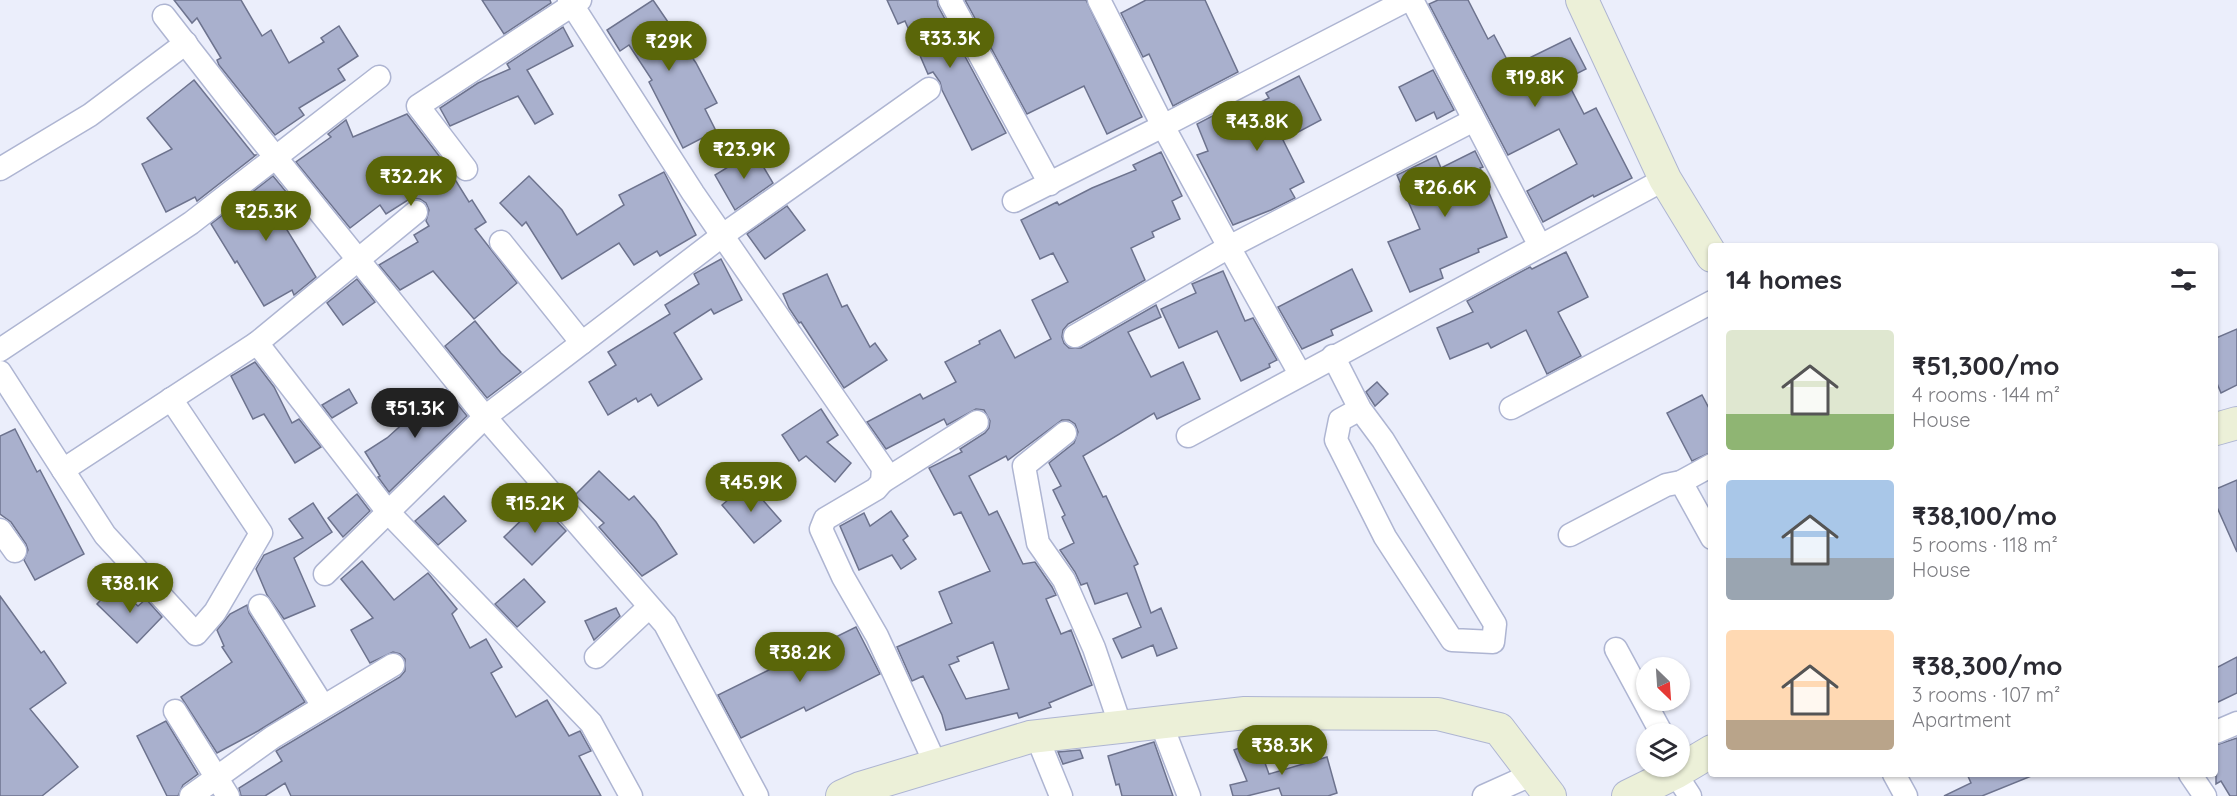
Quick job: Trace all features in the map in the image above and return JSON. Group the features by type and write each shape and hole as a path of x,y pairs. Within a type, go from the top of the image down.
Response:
{"street":[{"path":"950,0 1050,184"},
{"path":"1099,0 1163,126 1300,374"},
{"path":"1014,201 1407,0"},
{"path":"1412,0 1540,246"},
{"path":"1582,0 1665,179 1708,249"},
{"path":"466,169 418,106 574,2 693,193 883,468 882,482"},
{"path":"164,16 485,417 665,624 757,796"},
{"path":"0,169 90,116 186,43"},
{"path":"0,350 191,223 379,77"},
{"path":"325,574 485,417 723,235 929,89"},
{"path":"1075,336 1229,247 1474,120"},
{"path":"1188,436 1665,179"},
{"path":"63,470 257,343 417,212"},
{"path":"501,242 582,343"},
{"path":"1510,408 1708,304"},
{"path":"257,343 388,512 591,723 631,796"},
{"path":"1333,356 1360,409 1383,440 1495,624 1493,642 1452,640 1385,537 1336,440 1340,420 1360,409"},
{"path":"0,372 105,535 196,634 215,612 261,533 171,399"},
{"path":"936,765 877,636 843,577 821,529 825,519 876,489 882,482 977,422"},
{"path":"2218,428 2237,423"},
{"path":"1065,433 1024,466 1026,483 1038,543 1064,580 1094,648 1121,727"},
{"path":"1570,535 1666,484 1681,482 1708,467"},
{"path":"1681,482 1708,531"},
{"path":"0,530 15,551"},
{"path":"260,606 323,706"},
{"path":"596,657 649,607"},
{"path":"1616,649 1656,723"},
{"path":"191,796 223,787 273,736 393,665"},
{"path":"175,711 223,787"},
{"path":"842,796 860,788 1037,736 1245,713 1438,714 1499,729 1541,785 1484,796"},
{"path":"1161,723 1189,796"},
{"path":"2218,731 2237,723"},
{"path":"1037,736 1061,796"},
{"path":"1690,769 1708,754"},
{"path":"1628,796 1678,777"},
{"path":"1896,777 1906,796"},
{"path":"2192,777 2205,796"}],"building":[{"path":"174,0 241,0 262,36 271,30 289,63 324,42 321,38 339,26 358,56 338,69 345,80 299,108 304,115 275,135 219,65 217,60 221,58 197,18 192,23"},
{"path":"482,0 550,0 551,3 504,34"},
{"path":"653,0 696,63 717,103 705,109 716,131 683,148 649,82 652,80 629,45 620,51 607,30"},
{"path":"887,0 937,0 938,6 1006,133 972,150 940,82 933,72 928,74 905,21 898,24"},
{"path":"965,0 1086,0 1142,117 1107,134 1084,86 1027,114"},
{"path":"1146,0 1205,0 1238,72 1173,106 1149,54 1143,57 1121,13"},
{"path":"1438,0 1468,0 1488,39 1494,35 1511,67 1570,38 1586,69 1566,79 1584,114 1596,108 1632,178 1594,197 1593,195 1543,222 1527,191 1577,164 1559,129 1508,155 1429,4"},
{"path":"563,27 573,46 527,70 553,114 535,124 518,96 450,126 440,108 478,83 510,69 507,64"},
{"path":"1433,70 1454,110 1437,119 1434,112 1416,121 1399,87"},
{"path":"1299,76 1321,120 1283,140 1304,182 1290,189 1295,198 1233,225 1197,155 1208,151 1197,124 1220,112 1223,118 1227,119 1269,98 1266,93"},
{"path":"194,80 256,155 197,201 195,197 166,212 142,164 172,149 147,118"},
{"path":"407,114 446,165 469,202 472,200 486,222 475,229 517,283 474,319 433,271 400,290 379,265 418,242 414,235 429,226 426,221 429,210 426,203 420,199 411,198 386,214 380,205 350,228 296,162 331,137 328,134 346,120 353,137"},
{"path":"754,151 773,183 735,210 715,175"},
{"path":"1475,151 1483,167 1480,168 1490,187 1487,188 1507,237 1440,269 1443,278 1410,292 1388,242 1420,229 1397,175 1436,156 1441,168"},
{"path":"1161,152 1182,196 1172,201 1180,219 1152,232 1154,237 1131,248 1145,280 1068,324 1063,330 1062,337 1069,348 1081,348 1156,305 1161,317 1128,332 1151,377 1183,362 1200,399 1157,419 1154,413 1083,456 1103,497 1106,496 1138,564 1134,566 1151,613 1161,608 1177,648 1157,656 1153,645 1122,658 1113,639 1141,627 1127,593 1095,604 1087,583 1081,585 1060,550 1074,543 1062,517 1065,515 1053,490 1061,486 1049,463 1074,443 1078,432 1075,424 1069,420 1062,420 1008,460 1006,456 969,476 989,515 997,511 1023,564 1035,562 1052,587 1056,595 1046,599 1061,634 1071,630 1092,685 1049,703 1051,707 1019,718 1017,713 946,730 942,715 923,676 912,681 897,647 952,623 939,592 990,571 961,512 954,515 929,468 962,452 960,449 985,433 990,421 984,410 976,409 947,425 944,419 886,449 867,422 920,394 923,399 956,382 945,362 980,344 979,341 1000,330 1015,358 1051,339 1032,300 1068,282 1053,253 1040,259 1021,220 1057,202 1059,205 1092,188 1136,170 1133,165","holes":["993,642 1009,689 966,699 949,665 959,661 957,657"]},
{"path":"664,172 696,235 660,256 657,251 634,265 619,243 562,279 526,222 522,226 500,203 529,176 562,210 577,235 624,205 619,195"},
{"path":"273,176 306,216 287,230 316,277 294,295 292,290 264,306 211,224"},
{"path":"787,206 805,230 765,259 747,234"},
{"path":"1566,252 1588,297 1558,312 1581,356 1547,374 1526,330 1491,348 1488,343 1450,359 1437,328 1473,312 1467,301 1530,267 1532,269"},
{"path":"721,259 742,300 714,314 711,309 674,333 702,379 658,406 651,394 638,402 636,398 608,415 589,382 616,365 608,352 670,314 665,305 699,284 694,274"},
{"path":"1352,269 1372,311 1331,330 1333,335 1302,349 1278,307"},
{"path":"1223,271 1245,321 1253,318 1277,360 1269,364 1270,367 1241,381 1217,331 1179,348 1161,309 1196,293 1192,284"},
{"path":"827,274 842,307 847,305 870,347 875,343 887,360 844,388 801,322 799,323 789,308 783,294"},
{"path":"357,279 375,302 343,325 327,303"},
{"path":"475,321 501,353 521,372 487,398 445,346"},
{"path":"2237,329 2237,385 2221,393 2218,386 2218,337"},
{"path":"255,362 274,387 292,423 299,419 321,447 295,463 264,414 253,419 231,376"},
{"path":"1377,382 1388,394 1375,406 1366,392"},
{"path":"349,389 357,403 332,418 322,405"},
{"path":"446,390 467,416 389,492 365,452 387,438 418,410"},
{"path":"1702,395 1708,406 1708,454 1692,461 1667,413"},
{"path":"821,409 838,435 827,442 851,463 835,482 806,456 799,461 782,435"},
{"path":"15,429 37,472 40,470 84,554 35,580 24,560 28,550 26,544 11,522 0,514 0,436"},
{"path":"599,471 629,500 634,496 656,522 677,554 642,576 599,527 604,523 575,495"},
{"path":"2237,480 2237,552 2218,509 2218,488"},
{"path":"748,483 781,521 754,543 722,505"},
{"path":"357,494 370,511 343,537 328,518"},
{"path":"444,496 466,521 438,545 415,521"},
{"path":"313,503 332,532 294,558 315,606 284,619 267,595 256,569 264,555 303,538 289,519"},
{"path":"539,503 566,531 532,565 504,537"},
{"path":"891,511 908,536 903,540 916,559 901,569 892,555 859,570 840,526 864,513 870,526"},
{"path":"362,561 394,600 428,573 457,609 452,614 470,648 486,639 502,667 491,673 516,717 547,700 569,736 580,731 591,751 579,756 601,796 291,796 285,783 265,796 241,796 239,788 282,761 276,751 400,677 405,671 405,659 393,652 370,663 351,630 373,618 341,579"},
{"path":"524,579 545,602 517,627 495,604"},
{"path":"115,585 138,606 146,599 162,617 137,643 97,604"},
{"path":"0,596 41,653 44,651 66,683 30,709 78,767 42,796 0,796"},
{"path":"247,605 249,613 305,702 217,753 181,697 232,662 222,647 224,646 217,630 230,614"},
{"path":"616,608 620,616 594,640 585,621"},
{"path":"856,627 880,674 806,711 804,707 741,738 718,695"},
{"path":"2237,657 2237,693 2218,702 2218,667"},
{"path":"166,721 198,774 183,785 178,796 167,796 137,736"},
{"path":"2237,738 2237,796 2230,796 2221,781 2216,784 2218,744"},
{"path":"1257,741 1269,774 1327,757 1337,793 1328,796 1282,796 1279,788 1247,796 1233,796 1230,785 1247,781 1234,750"},
{"path":"1154,742 1173,796 1122,796 1119,784 1116,785 1108,756"},
{"path":"1080,750 1083,758 1063,764 1058,752"},
{"path":"1968,777 2029,777 1982,796 1944,796 1971,783"}]}
